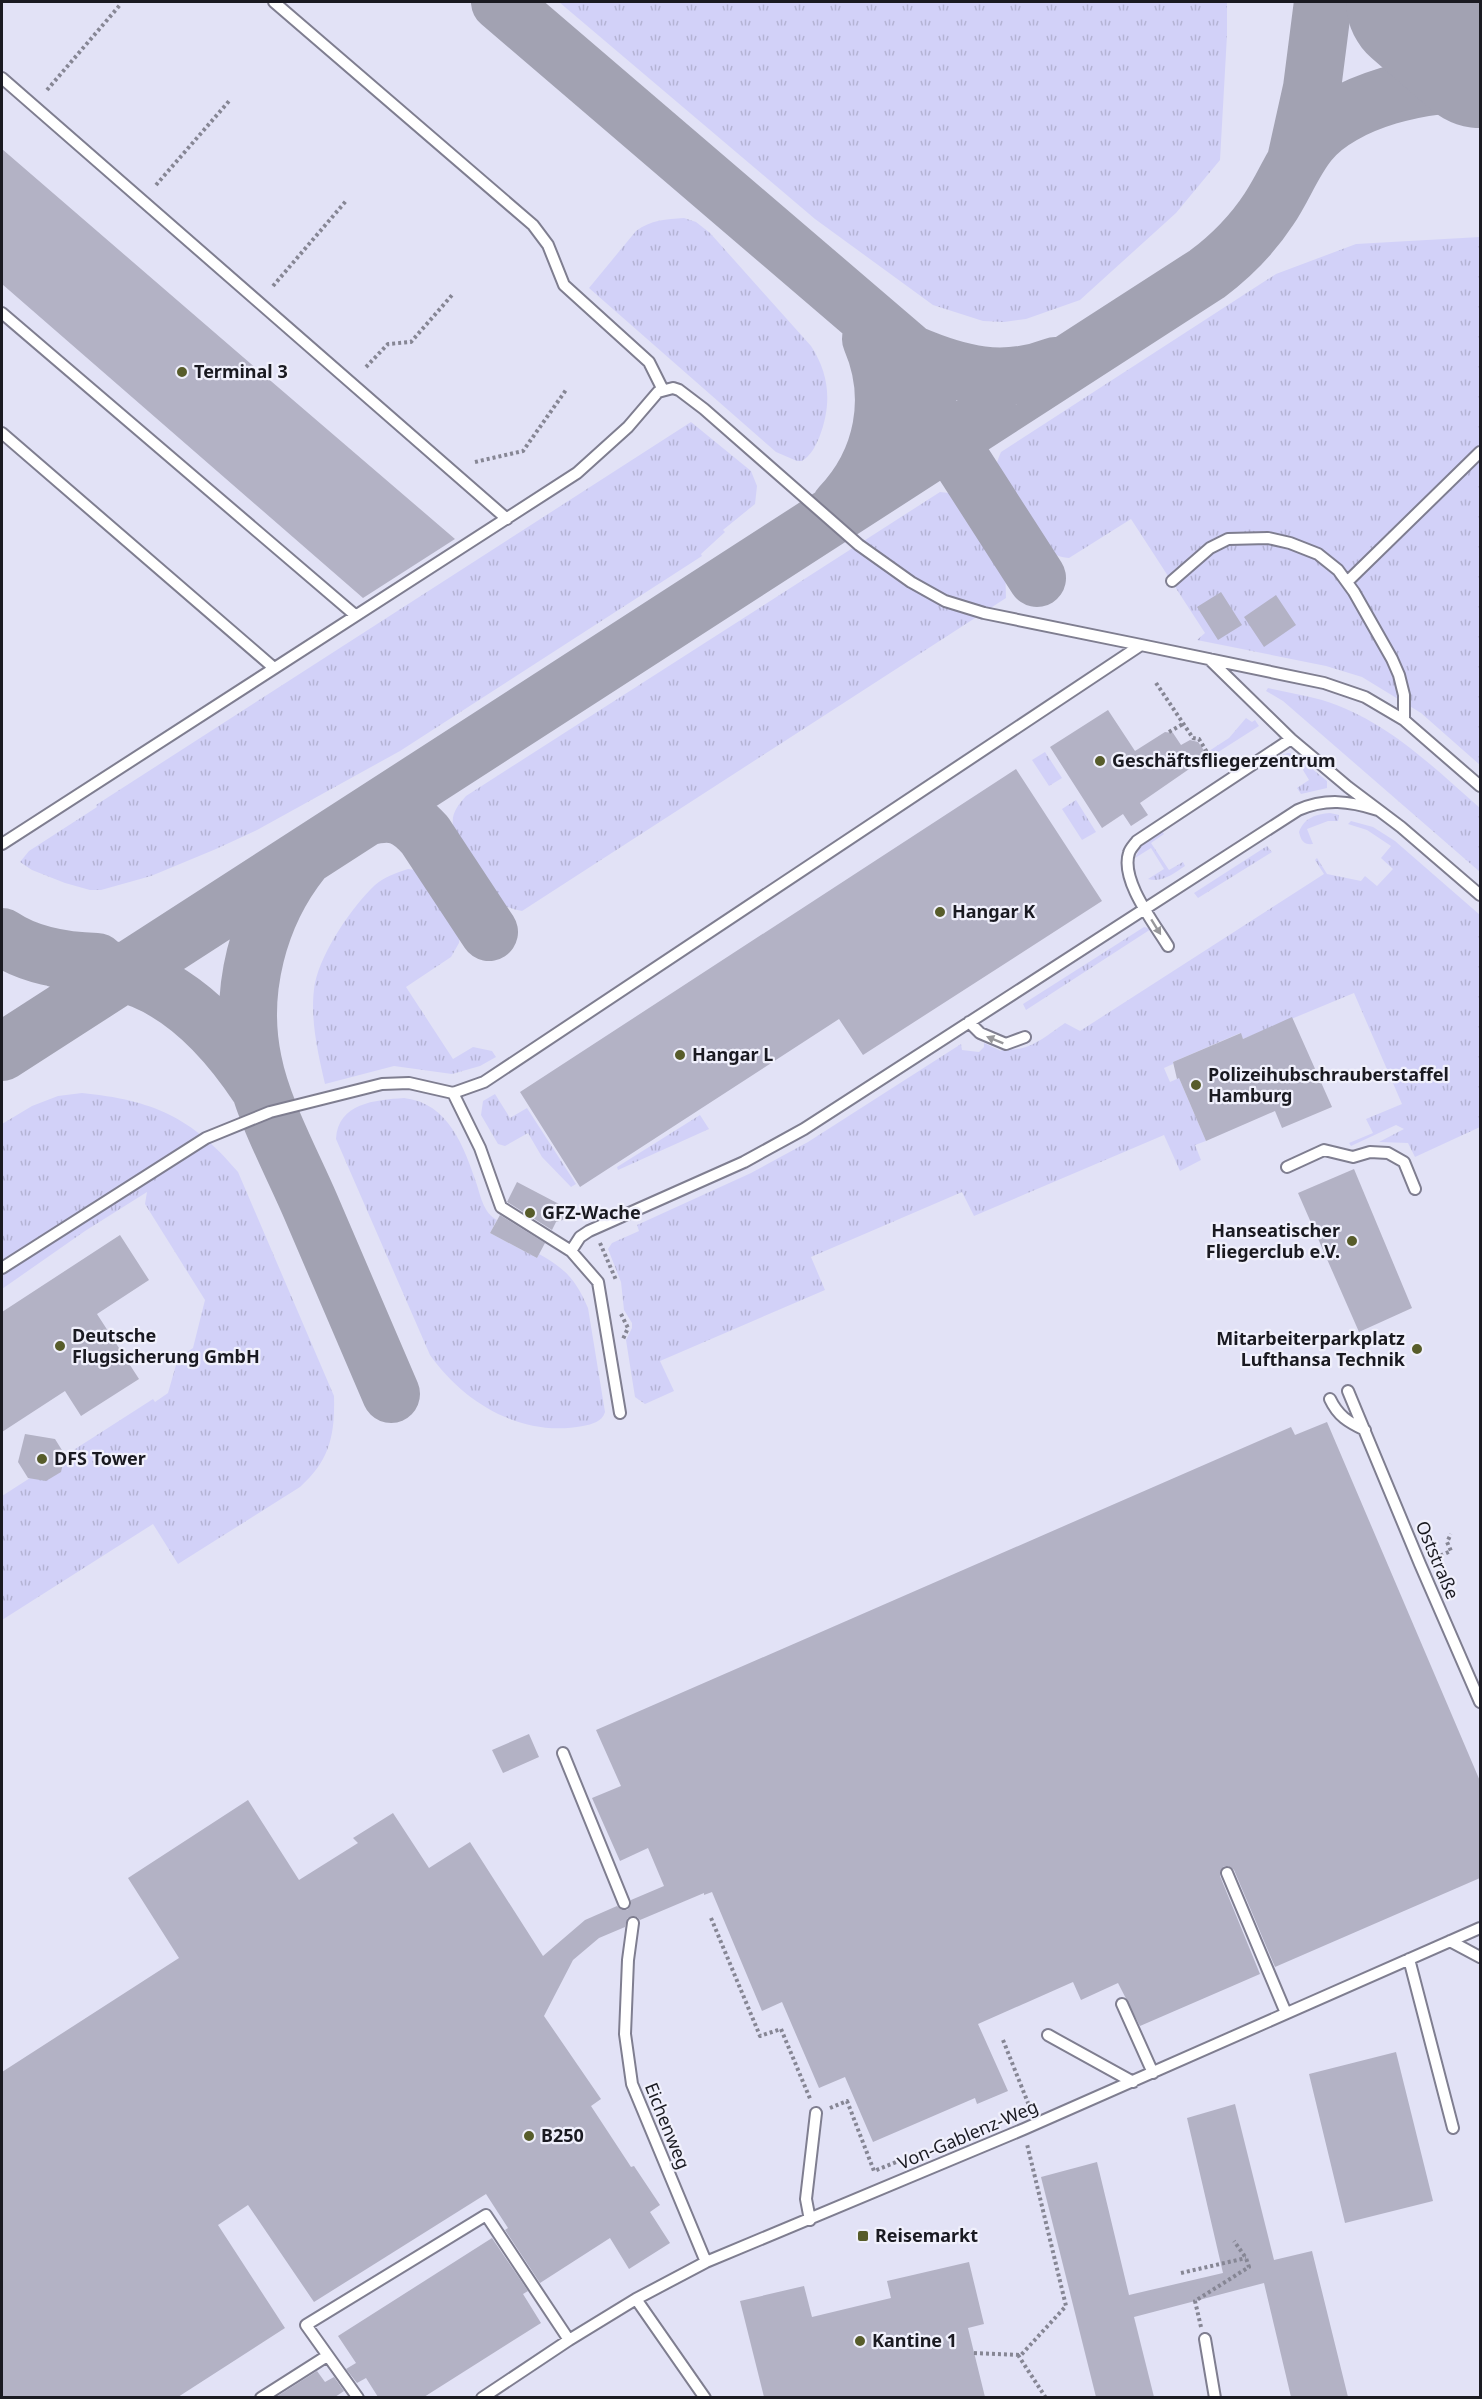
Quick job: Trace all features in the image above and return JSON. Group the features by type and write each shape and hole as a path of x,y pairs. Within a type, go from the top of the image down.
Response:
{"lane":[{"path":"274,2 533,225 548,245 564,285 649,362 663,390"},
{"path":"2,78 507,519"},
{"path":"2,313 355,615"},
{"path":"2,844 577,473 628,427 652,397 663,390 673,388 684,393 859,545 911,582 945,601 984,613 1324,683 1365,697 1404,720 1480,786"},
{"path":"2,433 274,668"},
{"path":"1347,582 1480,452"},
{"path":"1172,581 1210,548 1228,539 1268,538 1290,543 1318,554 1338,570 1347,582 1399,675 1404,695 1404,720"},
{"path":"2,1268 206,1138 270,1112 382,1084 409,1083 453,1093 484,1082 1141,645"},
{"path":"1209,658 1291,739 1401,827 1480,895"},
{"path":"1168,946 1135,891 1128,866 1129,853 1137,841 1291,739"},
{"path":"570,1251 580,1237 589,1231 704,1181 804,1129 1298,810 1319,803 1341,801 1378,810"},
{"path":"969,1022 980,1033 1006,1044 1025,1037"},
{"path":"453,1093 480,1148 501,1207 570,1251 598,1282 620,1413"},
{"path":"1287,1167 1324,1150 1353,1157 1370,1152 1388,1153 1404,1162 1415,1189"},
{"name":"Oststraße","path":"1348,1391 1480,1702"},
{"path":"1330,1399 1336,1412 1346,1421 1365,1430"},
{"path":"563,1753 624,1903"},
{"path":"1227,1873 1286,2013"},
{"name":"Eichenweg","path":"633,1923 628,1960 626,2034 632,2084 706,2262"},
{"name":"Von-Gablenz-Weg","path":"482,2397 636,2299 706,2262 1133,2082 1480,1928"},
{"path":"1450,1941 1480,1957"},
{"path":"1409,1959 1453,2128"},
{"path":"1122,2004 1153,2073"},
{"path":"1048,2035 1133,2082"},
{"path":"810,2220 806,2199 816,2113"},
{"path":"358,2397 306,2325 486,2215 569,2340"},
{"path":"636,2299 705,2397"},
{"path":"1205,2339 1215,2397"},
{"path":"261,2397 327,2356"}],"path":[{"path":"47,90 120,5"},
{"path":"156,185 230,100"},
{"path":"273,286 346,201"},
{"path":"366,367 388,344 411,342 453,294"},
{"path":"475,462 523,452 566,390"},
{"path":"1156,683 1193,738 1199,739 1216,767 1225,761"},
{"path":"1169,732 1183,724"},
{"path":"1420,1564 1451,1551 1447,1542 1451,1534"},
{"path":"711,1918 760,2036 781,2029 816,2113 847,2101 874,2171 926,2150"},
{"path":"1002,2040 1031,2108 1021,2112"},
{"path":"974,2353 1018,2355 1035,2341 1066,2306 1024,2129"},
{"path":"1205,2339 1195,2301 1249,2267 1246,2258 1234,2241"},
{"path":"1181,2273 1246,2258"},
{"path":"1018,2355 1046,2397"}],"green space":[{"path":"559,2 1227,2 1220,160 1176,213 1080,300 1026,319 1004,322 983,321 933,305 815,219"},
{"path":"684,218 696,222 710,233 811,346 817,357 827,390 826,414 816,445 802,461 776,452 589,288 636,231 653,222"},
{"path":"1480,237 1480,765 1421,713 1362,677 1326,666 1197,640 1205,633 1131,519 1069,558 1061,557 1040,545 1002,489 996,474 1001,452 1276,274 1356,244"},
{"path":"691,422 751,471 757,486 755,504 723,530 725,532 701,554 702,556 400,751 257,830 216,849 151,876 101,890 90,890 65,883 32,870 20,862 29,851 97,807 96,805"},
{"path":"940,492 958,494 965,499 1005,560 1006,598 522,911 508,907 501,902 467,857 455,833 454,813 466,796"},
{"path":"1268,688 1322,700 1367,719 1407,745 1444,776 1480,808 1480,872 1283,701 1266,691"},
{"path":"1246,718 1252,722 1255,720 1259,726 1212,756 1209,751 1229,738"},
{"path":"1045,752 1062,778 1049,786 1032,760"},
{"path":"1288,753 1294,754 1327,781 1327,788 1301,794 1297,788 1309,780 1297,760 1284,768 1276,757"},
{"path":"1076,800 1096,832 1082,840 1062,809"},
{"path":"1320,814 1339,815 1338,821 1328,821 1307,829 1313,844 1303,842 1299,832 1304,823"},
{"path":"1351,821 1373,827 1395,841 1480,915 1480,1127 1415,1157 1408,1143 1379,1142 1404,1129 1396,1125 1351,1146 1349,1143 1373,1133 1366,1119 1402,1104 1354,993 1243,1039 1240,1033 1164,1068 1170,1082 1179,1078 1206,1141 1195,1145 1201,1160 1180,1171 1164,1135 974,1216 962,1192 811,1257 825,1290 660,1361 674,1391 645,1404 635,1397 626,1340 632,1323 624,1310 621,1282 608,1249 612,1243 639,1231 637,1225 751,1173 808,1142 961,1044 962,1050 979,1052 984,1047 984,1043 1001,1051 1003,1048 1020,1049 1044,1038 1065,1023 1080,1031 1324,874 1315,860 1317,858 1327,874 1361,881 1365,876 1377,886 1393,869 1381,858 1391,846 1367,830 1348,824"},
{"path":"1162,831 1164,834 1151,843 1169,870 1183,862 1185,866 1159,880 1148,879 1164,869 1151,848 1135,858 1141,846"},
{"path":"1267,846 1272,852 1198,898 1194,893"},
{"path":"408,869 415,870 423,876 460,932 459,943 451,957 406,987 453,1059 473,1047 492,1051 496,1057 480,1066 452,1074 394,1066 325,1084 317,1047 313,1008 315,983 324,957 347,918 375,885"},
{"path":"1144,927 1151,929 1026,1010 1023,1004"},
{"path":"82,1093 129,1101 169,1114 204,1137 238,1172 334,1396 332,1435 318,1467 300,1487 178,1564 153,1524 2,1620 2,1496 153,1399 155,1402 168,1393 178,1358 193,1348 205,1300 145,1204 147,1192 85,1231 2,1289 2,1124 32,1106 58,1096"},
{"path":"495,1094 510,1118 527,1108 576,1184 571,1187 542,1157 528,1133 505,1146 498,1144 481,1115 483,1101"},
{"path":"404,1098 433,1108 452,1129 466,1156 484,1205 497,1220 490,1233 537,1258 539,1254 548,1259 569,1276 579,1290 588,1308 605,1412 599,1420 583,1426 538,1427 496,1413 477,1402 460,1388 430,1355 336,1139 338,1127 351,1111 370,1102"},
{"path":"700,1115 709,1129 618,1170 617,1167"}],"building":[{"name":"Terminal 3","path":"2,149 455,539 363,598 2,284"},
{"path":"1221,592 1242,625 1218,640 1197,607"},
{"path":"1276,595 1296,625 1264,647 1244,617"},
{"name":"Geschäftsfliegerzentrum","path":"1108,710 1135,751 1165,732 1173,733 1181,745 1190,740 1198,742 1208,756 1140,803 1148,815 1131,826 1123,814 1102,828 1050,747"},
{"path":"1016,769 1102,901 863,1055 839,1019 580,1187 520,1092"},
{"path":"1292,1017 1332,1107 1282,1128 1275,1111 1206,1141 1179,1078 1177,1079 1173,1062 1241,1033 1243,1039"},
{"name":"Hanseatischer Fliegerclub e.V.","path":"1354,1169 1412,1308 1359,1332 1298,1193"},
{"path":"517,1182 580,1215 556,1222 552,1230 507,1202"},
{"path":"500,1215 545,1243 537,1258 490,1233"},
{"name":"Deutsche Flugsicherung GmbH","path":"120,1235 149,1280 97,1314 139,1379 81,1416 65,1391 2,1432 2,1312"},
{"path":"1327,1422 1480,1781 1480,1878 1275,1967 1234,1870 1224,1866 1220,1876 1260,1974 1140,2026 1118,1983 1081,2000 1073,1982 978,2024 1008,2091 977,2104 975,2098 873,2142 845,2077 819,2088 782,2002 762,2011 712,1892 704,1895 704,1893 640,1920 631,1916 627,1919 625,1927 599,1938 573,1960 544,2016 601,2099 591,2106 631,2167 634,2166 660,2205 650,2212 670,2243 629,2269 610,2238 540,2283 505,2230 508,2228 486,2194 314,2302 248,2205 218,2225 285,2328 178,2397 2,2397 2,2072 179,1958 128,1878 248,1800 299,1880 358,1843 353,1838 393,1813 429,1868 470,1842 543,1956 585,1920 617,1906 622,1910 627,1910 631,1905 631,1900 664,1886 648,1848 620,1861 592,1798 621,1786 596,1730 1291,1427 1295,1435"},
{"name":"DFS Tower","path":"25,1434 55,1439 65,1455 61,1472 46,1481 28,1478 18,1462"},
{"path":"529,1734 539,1757 503,1773 492,1750"},
{"path":"1396,2052 1433,2201 1345,2223 1309,2074"},
{"path":"1235,2104 1274,2260 1312,2251 1348,2397 1291,2397 1264,2283 1134,2317 1154,2397 1096,2397 1041,2177 1097,2162 1129,2295 1223,2273 1187,2118"},
{"path":"492,2238 528,2291 523,2294 541,2323 424,2397 378,2397 366,2378 357,2383 346,2369 356,2363 338,2336"},
{"name":"Kantine 1","path":"969,2262 984,2324 968,2328 985,2397 764,2397 740,2301 804,2286 812,2317 891,2298 887,2281"},
{"path":"317,2371 325,2382 334,2377 344,2391 335,2397 276,2397"}],"taxiway":[{"path":"500,2 911,354 947,368 1000,377 1017,376 1055,366"},
{"path":"1296,160 1312,88 1323,2"},
{"path":"2,1052 1207,274 1256,228 1309,142 1323,128 1342,115 1364,104 1412,90 1460,84 1480,85"},
{"path":"878,338 949,441 1037,578"},
{"path":"840,507 867,470 876,449 881,428 884,406 883,383 879,361 871,339"},
{"path":"366,817 392,814 412,822 425,835 489,932"},
{"path":"302,860 274,905 255,955 248,1009 253,1062 270,1116 391,1394"},
{"path":"2,937 36,953 97,962"},
{"path":"58,959 133,976 177,999 222,1039 258,1086"}],"runway":[{"path":"1420,2 1480,54"}],"place":[{"name":"Terminal 3","path":"182,372"},
{"name":"Geschäftsfliegerzentrum","path":"1100,761"},
{"name":"Hangar K","path":"940,912"},
{"name":"Hangar L","path":"680,1055"},
{"name":"Polizeihubschrauberstaffel Hamburg","path":"1196,1085"},
{"name":"GFZ-Wache","path":"530,1213"},
{"name":"Hanseatischer Fliegerclub e.V.","path":"1352,1241"},
{"name":"Deutsche Flugsicherung GmbH","path":"60,1346"},
{"name":"Mitarbeiterparkplatz Lufthansa Technik","path":"1417,1349"},
{"name":"DFS Tower","path":"42,1459"},
{"name":"B250","path":"529,2136"},
{"name":"Reisemarkt","path":"863,2236"},
{"name":"Kantine 1","path":"860,2341"}]}
